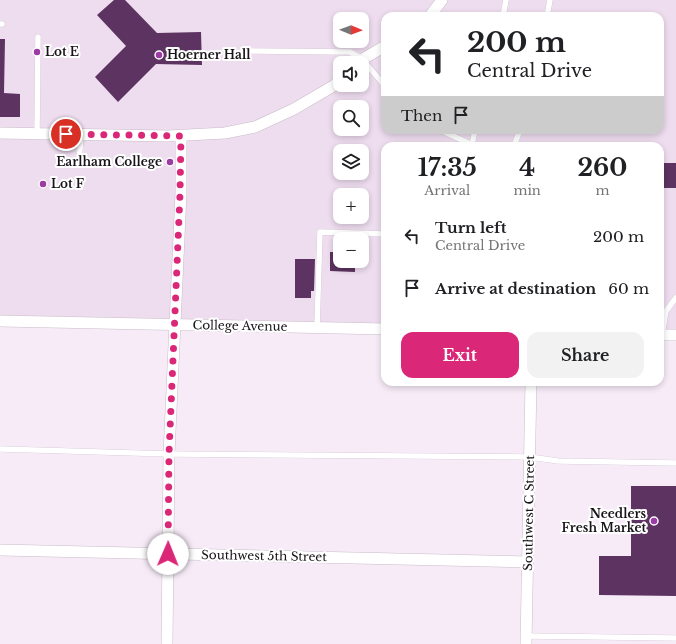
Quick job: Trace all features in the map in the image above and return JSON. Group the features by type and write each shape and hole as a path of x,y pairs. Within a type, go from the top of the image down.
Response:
{"street":[{"path":"433,12 442,0"},
{"path":"368,56 381,48"},
{"path":"0,133 181,136 225,133 255,127 294,109 333,86"},
{"path":"167,644 169,454 181,136"},
{"name":"College Avenue","path":"0,322 381,329"},
{"path":"664,335 676,335"},
{"name":"Southwest C Street","path":"526,640 531,386"},
{"name":"Southwest 5th Street","path":"0,550 528,562"}],"lane":[{"path":"504,12 506,0"},
{"path":"548,12 550,0"},
{"path":"38,36 38,134"},
{"path":"252,51 350,52 354,56"},
{"path":"369,71 381,82"},
{"path":"449,134 466,142"},
{"path":"79,163 81,135"},
{"path":"318,327 320,232 381,234"},
{"path":"664,321 666,312 676,298"},
{"path":"0,449 169,454 530,457 558,461 676,463"},
{"path":"526,640 676,638"}],"shaded area":[{"name":"Earlham College","path":"0,0 676,0 676,335 664,335 664,142 381,142 381,329 0,321"}],"building":[{"name":"Hoerner Hall","path":"114,0 125,0 157,33 201,32 202,65 156,64 118,102 95,77 126,46 97,15"},
{"path":"0,39 5,39 4,93 20,94 20,117 0,117"},
{"path":"664,163 676,163 676,188 664,188"},
{"path":"330,252 333,252 333,268 355,268 355,272 330,271"},
{"path":"295,259 315,259 314,291 311,291 311,298 295,298"},
{"name":"Needlers Fresh Market","path":"631,486 676,486 676,596 599,595 599,556 631,556"}],"place":[{"name":"Lot E","path":"37,52"},
{"name":"Hoerner Hall","path":"159,55"},
{"name":"Earlham College","path":"170,162"},
{"name":"Lot F","path":"43,184"},
{"name":"Needlers Fresh Market","path":"654,521"}],"route":[{"path":"66,134 181,136 169,454 168,554"}]}
